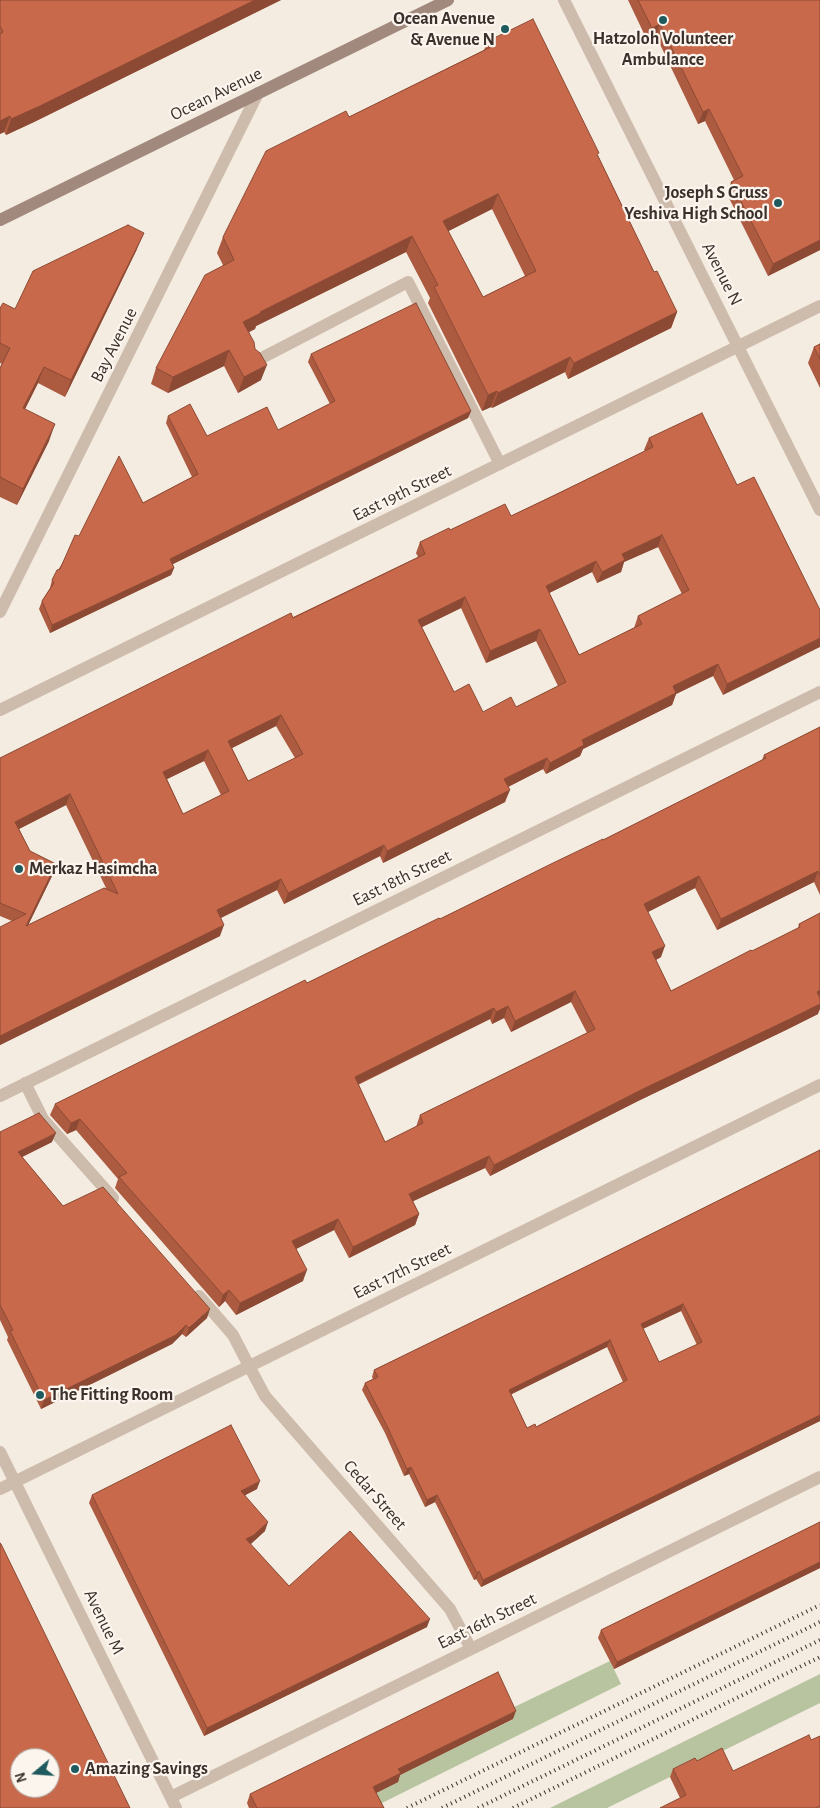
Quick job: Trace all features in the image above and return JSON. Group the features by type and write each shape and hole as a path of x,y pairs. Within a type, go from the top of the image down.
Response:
{"main road":[{"name":"Ocean Avenue","path":"0,220 448,0"}],"street":[{"name":"Avenue N","path":"564,0 820,510"},
{"name":"Bay Avenue","path":"0,612 258,93"},
{"path":"256,361 408,282 500,464"},
{"name":"East 19th Street","path":"0,710 820,306"},
{"name":"East 18th Street","path":"0,1096 820,692"},
{"path":"25,1083 43,1119 122,1208"},
{"name":"East 17th Street","path":"0,1489 820,1085"},
{"name":"Cedar Street","path":"194,1290 233,1335 264,1396 450,1609 471,1649"},
{"name":"Avenue M","path":"0,1452 173,1803"},
{"name":"East 16th Street","path":"173,1803 471,1649 820,1477"}],"green space":[{"path":"610,1661 621,1684 376,1806 370,1796 397,1782 395,1777 512,1720 508,1710"},
{"path":"820,1674 820,1703 607,1808 550,1808"}],"building":[{"path":"0,0 255,0 40,106 11,119 10,116 0,121 0,34 3,32 0,26"},
{"path":"638,0 820,0 820,240 773,264 731,182 743,176 709,109 703,112 660,24 652,28"},
{"path":"533,19 599,153 597,154 654,272 657,271 677,312 574,363 570,357 498,393 497,391 488,395 434,287 438,285 412,236 243,322 254,342 255,349 260,353 267,365 244,377 229,350 173,377 156,368 205,275 234,260 223,237 266,151 346,111 349,117 491,47 488,41","holes":["498,194 536,271 483,297 443,221"]},
{"path":"128,225 144,233 71,380 44,367 23,408 55,424 23,489 0,477 0,368 10,348 0,343 0,308 3,303 15,309 33,271"},
{"path":"416,303 471,411 170,559 174,568 52,625 42,601 54,583 52,580 57,570 60,569 75,535 79,536 119,456 143,503 198,474 168,416 190,404 207,436 267,407 278,430 335,401 311,354"},
{"path":"820,344 820,359 814,347"},
{"path":"702,413 737,485 754,477 820,610 820,638 727,684 718,664 673,686 676,693 582,740 584,745 550,763 547,758 504,779 510,790 387,851 384,845 288,893 281,879 217,910 224,925 0,1036 0,927 26,914 0,903 0,758 291,613 293,618 425,554 420,542 449,528 450,530 505,504 511,516 653,447 649,438","holes":["662,535 689,590 638,616 642,624 579,655 546,586 596,561 602,572 625,560 622,554","465,597 490,651 540,629 566,682 516,707 511,697 483,712 469,684 454,692 418,620","281,715 303,754 248,781 228,741","208,750 229,791 183,814 163,772","70,794 118,894 104,888 26,926 56,864 30,851 15,822"]},
{"path":"820,727 820,876 818,871 721,919 699,876 644,904 665,946 652,952 671,991 800,927 799,924 820,913 820,990 817,992 820,1004 643,1089 494,1165 489,1156 409,1194 419,1214 353,1247 338,1219 292,1241 307,1270 240,1303 229,1290 223,1295 119,1177 127,1173 80,1119 71,1123 55,1104 305,980 307,983 603,840 766,758 764,755","holes":["575,991 595,1029 420,1115 423,1123 385,1142 355,1077 494,1008 496,1012 508,1006 515,1021"]},
{"path":"39,1113 56,1133 18,1152 63,1206 103,1187 210,1309 189,1328 186,1325 176,1335 44,1400 10,1331 13,1330 0,1305 0,1132"},
{"path":"820,1150 820,1415 483,1580 479,1571 477,1573 437,1495 427,1500 411,1467 407,1469 365,1383 378,1377 374,1370","holes":["683,1304 702,1342 659,1362 641,1324","610,1340 627,1380 536,1427 535,1424 527,1428 509,1390"]},
{"path":"231,1425 260,1481 241,1491 268,1522 254,1535 246,1539 289,1586 350,1531 430,1619 207,1728 92,1495"},
{"path":"820,1522 820,1562 617,1662 601,1630"},
{"path":"0,1543 1,1544 130,1808 0,1808"},
{"path":"498,1672 516,1711 398,1769 401,1773 373,1787 384,1808 257,1808 250,1794"},
{"path":"809,1735 811,1740 820,1736 820,1806 815,1808 660,1808 686,1795 673,1769 695,1758 697,1761 722,1748 733,1771"}],"railway":[{"path":"407,1808 820,1605"},
{"path":"442,1808 820,1622"},
{"path":"478,1808 820,1640"},
{"path":"513,1808 820,1657"}],"place":[{"name":"Hatzoloh Volunteer Ambulance","path":"663,20"},
{"name":"Ocean Avenue & Avenue N","path":"505,29"},
{"name":"Joseph S Gruss Yeshiva High School","path":"778,203"},
{"name":"Merkaz Hasimcha","path":"19,869"},
{"name":"The Fitting Room","path":"40,1395"},
{"name":"Amazing Savings","path":"75,1769"}]}
